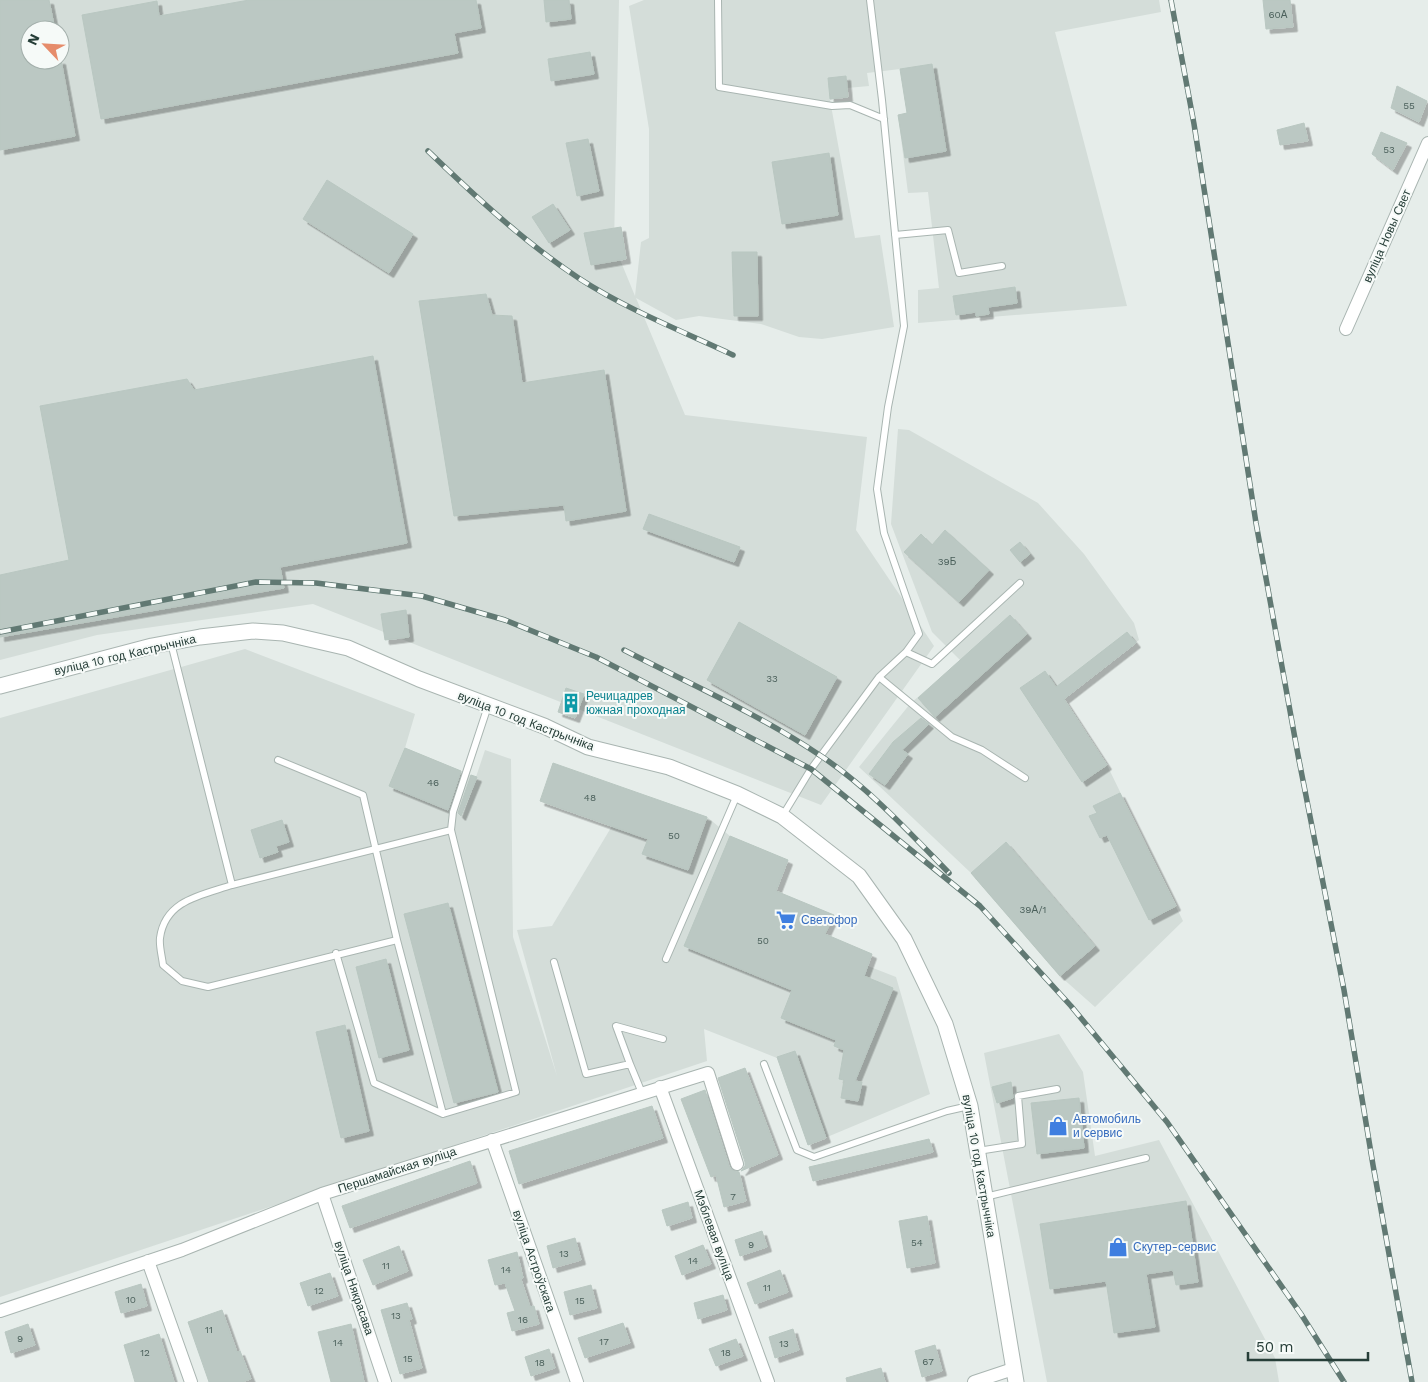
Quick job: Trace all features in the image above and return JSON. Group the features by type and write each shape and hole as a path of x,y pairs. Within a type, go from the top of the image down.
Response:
{"street":[{"name":"вуліца Новы Свет","path":"1346,329 1428,143"},
{"name":"вуліца 10 год Кастрычніка","path":"0,686 172,643 228,633 282,633 348,648 488,706 544,726 588,747 669,767 737,794 782,816 859,876 904,939 946,1024 970,1106 1015,1376"},
{"name":"Першамайская вуліца","path":"0,1311 182,1250 322,1194 660,1087 708,1074 737,1164"},
{"name":"Мэблевая вуліца","path":"660,1087 768,1382"},
{"name":"вуліца Астроўскага","path":"492,1140 577,1382"},
{"name":"вуліца Някрасава","path":"322,1194 385,1382"},
{"path":"148,1261 191,1382"},
{"path":"974,1382 1015,1376"}],"lane":[{"path":"718,0 719,87 832,106 850,105 884,120"},
{"path":"782,816 812,769 880,676 906,652 919,634 884,533 877,489 888,407 904,326 896,234 870,0"},
{"path":"896,234 948,230 959,273 1002,266"},
{"path":"906,652 932,664 1020,583"},
{"path":"172,643 232,885"},
{"path":"880,676 952,737 982,750 1025,778"},
{"path":"336,953 374,1083 443,1114 516,1092 451,830 453,812 488,706"},
{"path":"278,760 363,795 374,849 443,1114"},
{"path":"666,959 737,794"},
{"path":"398,940 336,953 208,987 182,981 163,965 160,939 166,917 182,902 232,885 451,830"},
{"path":"554,962 586,1074 630,1064"},
{"path":"642,1093 616,1026 663,1039"},
{"path":"764,1064 797,1150 814,1157 947,1111 970,1106"},
{"path":"978,1151 1022,1144 1018,1096 1057,1089"},
{"path":"985,1197 1146,1158"}],"shaded area":[{"path":"0,0 619,0 614,245 635,296 641,242 649,238 649,129 629,6 644,0 1159,0 1161,12 1055,32 1127,306 918,323 918,290 939,288 928,192 908,193 898,115 907,113 900,69 867,73 869,86 847,88 848,97 830,100 855,238 880,235 894,327 822,339 799,337 761,324 699,316 676,320 636,298 685,415 867,437 856,530 934,646 821,805 313,604 97,635 0,660"},
{"path":"898,429 909,430 1038,503 1084,554 1134,623 1139,640 1063,698 1107,765 1183,921 1095,1007 1060,976 971,873 859,767 910,704 960,660 932,632 891,524"},
{"path":"245,649 415,714 405,748 476,777 485,750 511,759 513,937 557,1076 517,930 552,926 612,826 626,831 637,802 658,810 661,801 707,817 730,836 788,860 776,891 834,915 826,935 872,954 868,966 896,977 930,1094 808,1145 777,1058 704,1029 707,1061 0,1297 0,718"},
{"path":"1059,1034 1083,1072 1095,1156 1159,1140 1275,1358 1279,1382 1047,1382 984,1053"}],"building":[{"path":"0,0 49,0 53,20 20,20 20,70 63,70 75,136 0,150"},
{"path":"249,0 476,0 481,28 454,33 458,53 101,119 82,15 157,1 159,16"},
{"path":"544,0 569,0 571,19 546,22"},
{"path":"1263,0 1290,0 1293,27 1266,29"},
{"path":"590,52 594,74 551,81 548,59"},
{"path":"932,64 946,151 905,158 898,115 907,113 900,69"},
{"path":"846,76 848,97 830,99 828,78"},
{"path":"1397,86 1427,101 1419,122 1391,108"},
{"path":"1304,123 1308,141 1280,145 1277,130"},
{"path":"1381,132 1407,143 1393,170 1372,154"},
{"path":"588,139 599,191 577,196 566,143"},
{"path":"829,153 838,215 782,224 772,162"},
{"path":"327,180 413,234 389,273 303,219"},
{"path":"553,204 570,230 549,243 532,217"},
{"path":"621,227 626,259 591,265 584,233"},
{"path":"732,252 757,252 758,316 734,316"},
{"path":"1015,287 1017,303 988,307 989,314 976,316 976,312 956,315 953,296"},
{"path":"486,294 492,315 512,316 522,383 604,370 626,511 566,521 564,505 454,516 419,301"},
{"path":"373,356 407,543 280,567 284,588 0,637 0,575 69,560 40,406 187,379 194,390"},
{"path":"649,514 740,547 734,562 643,529"},
{"path":"945,530 989,570 959,602 904,552 921,534 932,545"},
{"path":"1020,542 1030,554 1020,562 1010,550"},
{"path":"406,610 409,637 385,640 381,614"},
{"path":"1010,615 1027,634 935,717 918,698"},
{"path":"739,622 837,677 805,735 707,680"},
{"path":"1127,632 1136,643 1064,699 1107,765 1082,782 1020,688 1045,671 1056,687"},
{"name":"Речицадрев южная проходная","path":"566,688 584,694 575,718 558,712"},
{"path":"921,718 929,724 902,750 908,754 885,785 869,774 893,742"},
{"path":"405,748 461,771 448,810 389,786"},
{"path":"553,763 707,817 688,870 642,854 648,839 540,801"},
{"path":"471,775 477,777 461,816 458,813"},
{"path":"1120,793 1176,906 1149,920 1107,835 1100,838 1089,816 1097,813 1093,806"},
{"path":"282,820 289,842 276,846 278,852 260,858 251,830"},
{"path":"730,836 788,860 776,891 834,915 825,934 872,954 864,976 893,988 855,1081 862,1082 858,1101 841,1098 844,1080 839,1079 844,1050 834,1046 836,1040 781,1018 792,990 684,946"},
{"path":"1006,842 1095,946 1060,976 971,873"},
{"path":"448,903 498,1092 454,1103 404,914"},
{"path":"386,959 409,1050 379,1058 356,967"},
{"path":"345,1025 369,1131 341,1138 316,1032"},
{"path":"795,1051 826,1138 808,1145 777,1057"},
{"path":"745,1068 778,1155 741,1171 745,1166 745,1162 718,1078"},
{"path":"1011,1082 1013,1098 997,1103 992,1087"},
{"path":"705,1090 729,1166 732,1170 739,1172 746,1201 724,1207 716,1175 711,1177 681,1099"},
{"name":"Автомобиль и сервис","path":"1079,1098 1084,1148 1037,1154 1031,1103"},
{"path":"652,1106 663,1138 519,1184 509,1151"},
{"path":"929,1139 933,1152 813,1181 809,1167"},
{"path":"470,1161 477,1183 350,1228 342,1206"},
{"name":"Скутер-сервис","path":"1186,1201 1198,1282 1176,1285 1173,1270 1146,1274 1155,1327 1114,1333 1106,1281 1050,1289 1040,1224"},
{"path":"688,1202 692,1218 667,1226 662,1210"},
{"path":"927,1216 935,1263 907,1268 899,1221"},
{"path":"762,1231 767,1247 740,1256 735,1240"},
{"path":"575,1238 581,1260 553,1268 547,1246"},
{"path":"703,1245 711,1264 682,1275 675,1256"},
{"path":"399,1246 408,1271 373,1285 363,1260"},
{"path":"517,1252 523,1278 521,1279 530,1307 534,1306 539,1324 512,1331 507,1313 515,1311 505,1283 495,1285 488,1260"},
{"path":"780,1270 788,1292 755,1304 747,1283"},
{"path":"330,1273 338,1296 308,1306 300,1283"},
{"path":"141,1284 147,1306 121,1313 115,1292"},
{"path":"591,1285 597,1308 570,1315 564,1292"},
{"path":"723,1295 727,1310 698,1319 694,1303"},
{"path":"407,1303 412,1319 409,1320 422,1368 400,1374 381,1310"},
{"path":"222,1310 237,1352 240,1351 251,1379 242,1382 209,1382 188,1322"},
{"path":"623,1323 630,1343 585,1358 578,1338"},
{"path":"28,1324 35,1345 11,1353 5,1332"},
{"path":"351,1324 364,1382 331,1382 318,1332"},
{"path":"793,1329 799,1350 775,1358 769,1337"},
{"path":"159,1334 174,1382 135,1382 124,1345"},
{"path":"736,1339 743,1356 716,1366 709,1349"},
{"path":"935,1345 942,1371 922,1377 915,1351"},
{"path":"549,1349 555,1368 531,1376 525,1357"},
{"path":"881,1368 885,1382 847,1382 846,1378"}],"railway":[{"path":"1171,0 1194,124 1256,523 1298,755 1344,990 1412,1382"},
{"path":"428,151 482,202 559,265 598,290 636,310 733,355"},
{"path":"0,632 256,582 316,583 422,596 505,620 596,657 811,769 980,906 1071,1006 1167,1122 1301,1314 1344,1382"},
{"path":"624,650 749,713 821,756 872,796 949,873"}],"place":[{"name":"Речицадрев южная проходная","path":"571,703"},
{"name":"Светофор","path":"786,920"},
{"name":"Автомобиль и сервис","path":"1058,1126"},
{"name":"Скутер-сервис","path":"1118,1247"}]}
